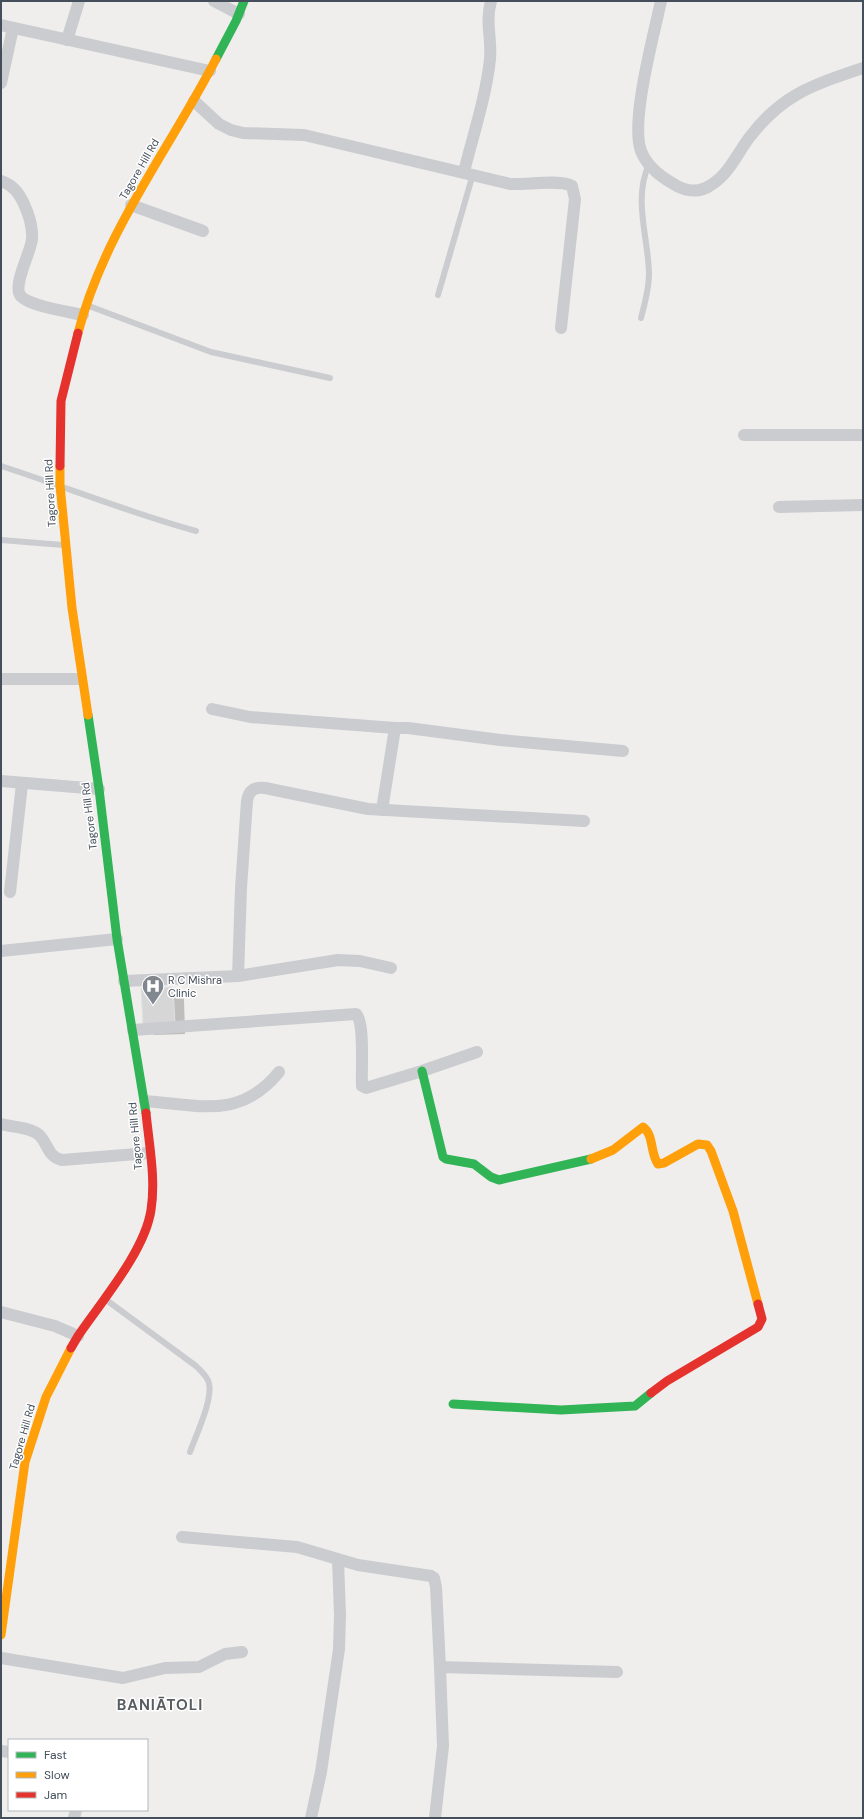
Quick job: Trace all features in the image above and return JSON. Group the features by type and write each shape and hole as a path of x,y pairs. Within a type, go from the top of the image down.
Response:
{"main road":[{"name":"Tagore Hill Rd","path":"1,1635 6,1552 25,1462 46,1397 78,1336 134,1256 144,1234 151,1211 152,1186 145,1101 134,1030 117,939 99,789 81,679 65,545 60,485 61,400 85,310 100,270 131,205 150,170 194,101 239,14 244,1"},
{"path":"422,1072 443,1157 448,1160 474,1164 497,1181 592,1159 613,1150 643,1127 647,1131 655,1160 658,1164 664,1163 698,1144 707,1144 733,1211 762,1319 761,1324 758,1327 667,1381 635,1406 561,1410 453,1404"}],"street":[{"path":"66,40 79,1"},
{"path":"214,1 239,14"},
{"path":"468,173 489,65 488,25 491,1"},
{"path":"661,1 639,111 638,133 641,150 649,164 659,176 682,190 696,191 704,189 718,181 727,171 749,138 777,107 807,88 863,68"},
{"path":"1,26 210,71"},
{"path":"1,83 13,28"},
{"path":"194,101 219,124 231,130 243,133 310,136 510,184 568,184 574,188 576,199 561,328"},
{"path":"1,181 8,183 19,195 31,220 32,241 18,288 20,295 26,300 36,304 85,310"},
{"path":"131,205 203,231"},
{"path":"744,435 863,435"},
{"path":"779,507 863,506"},
{"path":"1,679 81,679"},
{"path":"212,709 250,717 408,728 500,740 623,752"},
{"path":"382,810 395,728"},
{"path":"1,781 22,784 99,789"},
{"path":"10,892 22,784"},
{"path":"238,976 241,888 247,801 251,791 259,787 326,801 382,810 584,821"},
{"path":"1,951 117,939"},
{"path":"124,982 238,976 338,960 360,961 391,968"},
{"path":"134,1030 356,1014 359,1019 363,1087 366,1088 422,1072 477,1052"},
{"path":"145,1101 218,1107 230,1105 241,1102 266,1088 279,1072"},
{"path":"1,1124 35,1132 41,1137 50,1153 57,1159 62,1160 149,1153"},
{"path":"1,1312 50,1324 78,1336"},
{"path":"182,1537 297,1547 358,1565 426,1574 434,1578 440,1667 443,1746 434,1818"},
{"path":"311,1818 321,1772 339,1649 340,1615 338,1560"},
{"path":"1,1658 123,1678 165,1668 199,1667 225,1654 242,1652"},
{"path":"440,1667 618,1672"}],"lane":[{"path":"641,318 649,283 641,193 643,176 649,164"},
{"path":"438,295 468,173"},
{"path":"85,310 211,352 330,378"},
{"path":"1,466 60,485 135,513 196,531"},
{"path":"1,540 65,545"},
{"path":"104,1298 196,1366 206,1377 209,1390 208,1402 190,1452"}],"building":[{"path":"173,987 175,1024 143,1025 141,988"}],"traffic: fast":[{"path":"216,59 236,21 244,1"},
{"path":"88,715 99,789 117,939 146,1113"},
{"path":"422,1071 443,1157 446,1159 474,1164 491,1177 499,1180 591,1159"},
{"path":"453,1404 561,1410 635,1406 651,1393"}],"traffic: slow":[{"path":"78,333 89,296 104,260 121,226 216,59"},
{"path":"60,466 60,485 72,608 88,715"},
{"path":"591,1159 613,1150 643,1127 649,1135 658,1164 664,1163 698,1144 707,1145 711,1151 733,1211 758,1304"},
{"path":"1,1635 25,1462 46,1397 71,1348"}],"traffic: jam":[{"path":"60,466 61,401 78,333"},
{"path":"71,1348 121,1276 147,1226 151,1210 153,1186 152,1162 146,1113"},
{"path":"651,1393 667,1381 758,1327 762,1319 758,1304"}],"place":[{"name":"R C Mishra Clinic","path":"153,1006"}],"district":[{"name":"BANIĀTOLI","path":"160,1705"}]}
